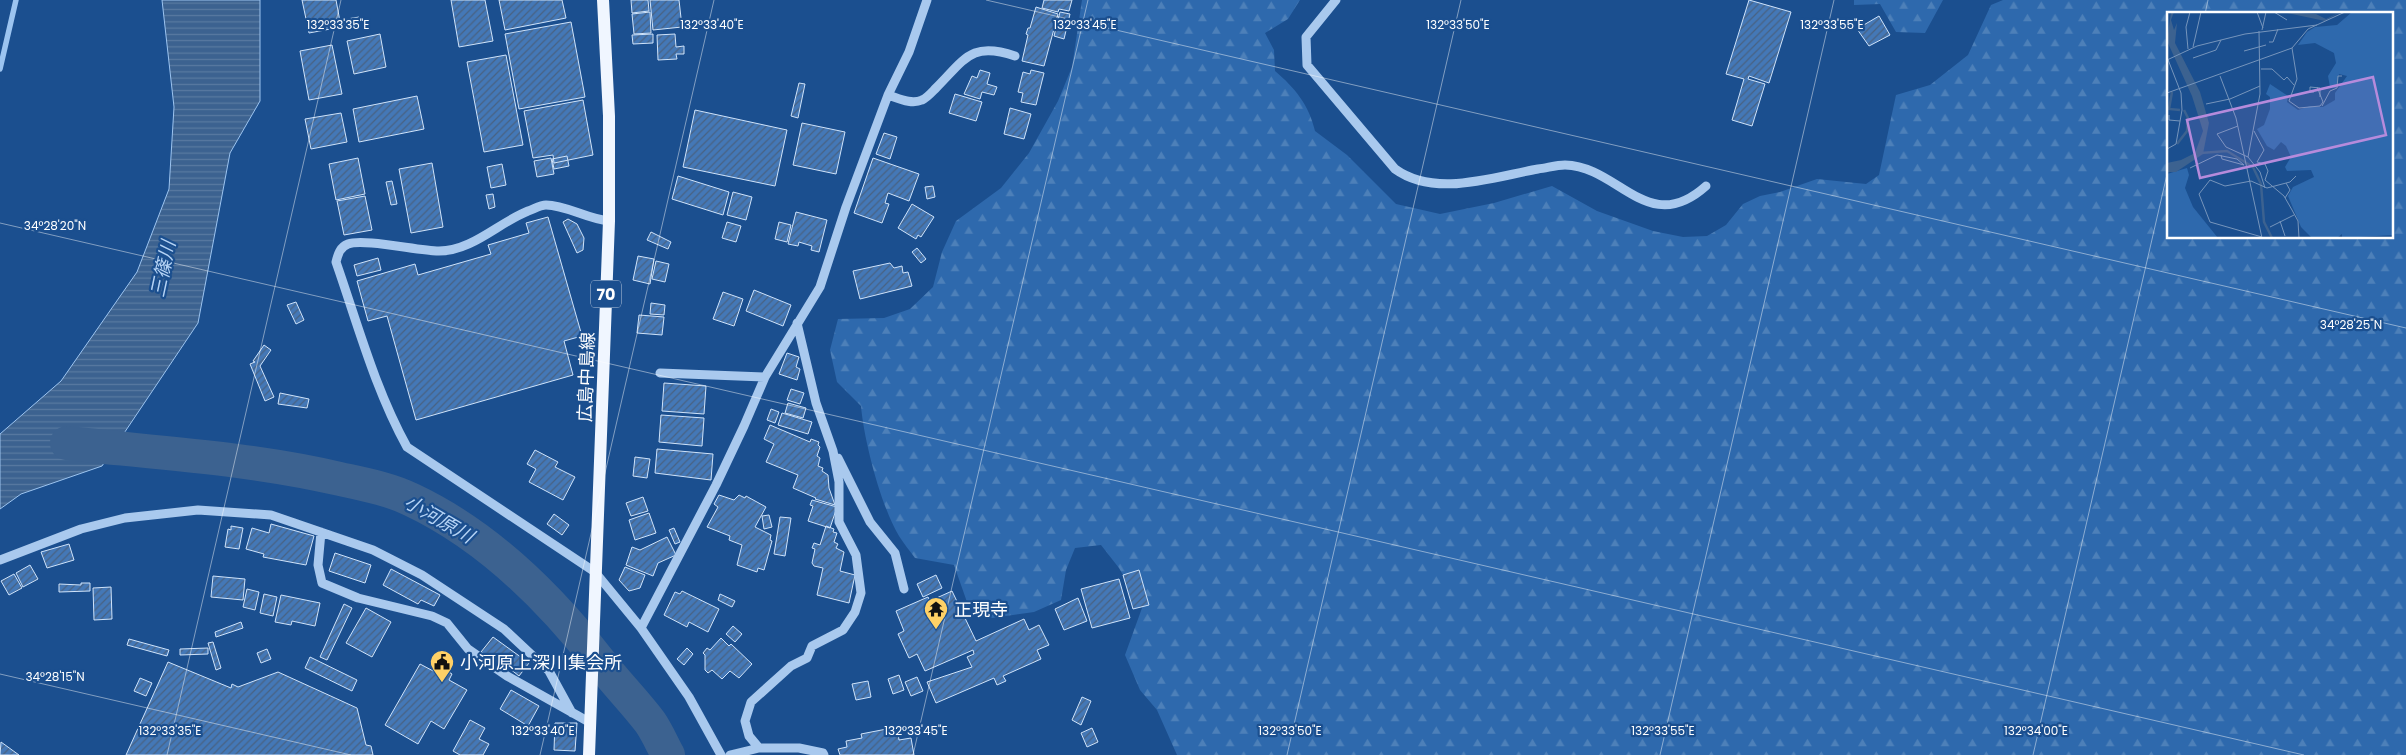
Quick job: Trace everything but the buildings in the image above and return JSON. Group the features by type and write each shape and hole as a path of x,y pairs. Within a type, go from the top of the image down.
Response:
{"main road":[{"name":"広島中島線","path":"589,755 609,221 609,116 603,0"}],"street":[{"path":"641,628 716,485 765,377 820,287 846,207 888,95 909,52 927,0"},
{"path":"1336,0 1306,37 1307,66 1395,168 1414,179 1436,185 1447,184 1565,165 1593,173 1644,200 1658,205 1672,205 1683,201 1697,195 1706,186"},
{"path":"888,95 911,102 922,100 966,58 980,50 994,49 1015,56"},
{"path":"609,221 592,219 560,207 545,205 512,218 470,244 453,251 349,243 342,248 336,262 367,359 396,427 407,447 595,572 641,628 689,697 720,755"},
{"path":"759,748 749,736 745,722 751,702 791,666 807,658 812,646 843,630 855,612 861,593 856,555 839,522 839,482 833,451 807,371 797,323"},
{"path":"660,373 765,377"},
{"path":"827,435 870,522 895,553 904,589"},
{"path":"0,560 81,529 125,518 198,510 272,515 373,550 422,575 504,628 549,671 572,713"},
{"path":"322,532 318,565 322,583 358,598 432,616 446,623 468,650 507,676 572,713 590,717"},
{"path":"730,755 759,748 800,748 823,753 824,755"}],"green space":[{"path":"1082,0 1300,0 1288,19 1265,33 1274,50 1275,71 1289,84 1305,105 1315,131 1347,155 1396,204 1440,214 1494,203 1552,186 1597,211 1653,231 1683,237 1707,236 1726,225 1743,204 1760,196 1780,192 1817,179 1866,184 1879,175 1896,95 1930,85 1968,55 1991,5 2003,0 2406,0 2406,755 1177,755 1157,710 1140,690 1125,655 1142,608 1119,568 1101,545 1075,548 1066,570 1061,600 1034,612 992,618 967,602 954,565 915,558 899,536 886,508 874,473 861,406 837,382 830,350 838,319 884,318 910,309 933,287 942,252 956,221 1001,188 1029,153 1058,101 1072,67"},
{"path":"1854,0 1943,0 1925,33 1896,32 1880,4 1854,5"}],"water":[{"name":"三篠川","path":"162,0 260,0 260,101 230,153 198,323 102,466 21,494 0,509 0,434 61,381 137,272 169,189 174,107"}],"waterway":[{"path":"0,69 16,0"},
{"name":"小河原川","path":"67,443 238,461 306,472 395,493 439,514 491,549 559,614 644,714 668,755"}],"place":[{"name":"正現寺","path":"936,630"},
{"name":"小河原上深川集会所","path":"442,683"}]}
